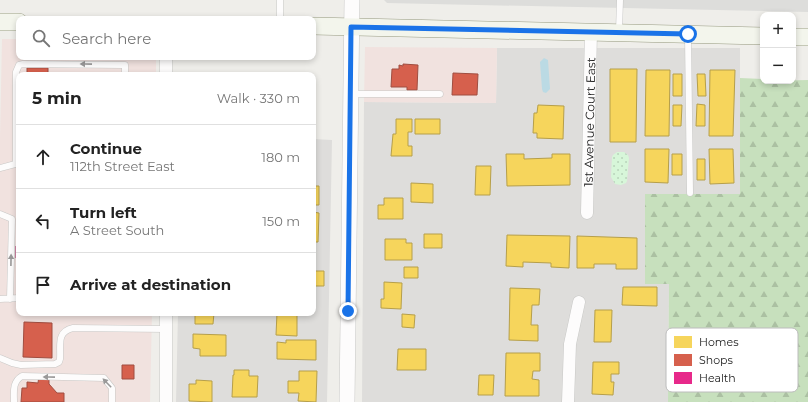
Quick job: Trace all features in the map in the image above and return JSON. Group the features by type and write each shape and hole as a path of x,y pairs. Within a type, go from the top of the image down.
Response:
{"main road":[{"path":"0,22 16,22"},
{"path":"316,26 760,36"},
{"path":"796,37 808,37"}],"street":[{"path":"348,402 352,0"},
{"name":"1st Avenue Court East","path":"587,212 591,32"},
{"path":"166,60 166,72"},
{"path":"568,402 569,359 578,302"},
{"path":"166,316 166,402"}],"lane":[{"path":"280,0 280,16"},
{"path":"619,33 620,0"},
{"path":"688,34 690,193"},
{"path":"16,72 16,69 19,65 24,64 125,65 125,72"},
{"path":"350,94 440,94"},
{"path":"0,168 16,163"},
{"path":"0,214 12,219 10,298"},
{"path":"0,298 16,298"},
{"path":"0,358 12,364 21,365 55,364 59,362 60,359 61,335 66,330 73,328 166,328"},
{"path":"14,402 15,384 16,381 22,376 104,378 112,388 112,402"}],"shaded area":[{"path":"384,0 808,0 808,12 387,3"},
{"path":"2,39 16,39 16,60 156,60 156,72 16,72 16,316 152,316 150,402 0,402 0,138"},
{"path":"365,47 497,48 496,103 364,102"},
{"path":"497,48 740,48 740,194 645,194 645,284 669,284 669,328 666,328 666,392 668,392 668,402 362,402 364,102 496,103"},
{"path":"316,139 332,140 327,402 176,402 178,316 316,316"}],"green space":[{"path":"740,78 760,79 760,84 796,84 796,80 808,80 808,402 668,402 668,392 798,392 798,328 669,328 669,284 645,284 645,194 740,194"},
{"path":"617,152 624,152 629,158 627,181 621,185 615,184 611,177 612,157"}],"water":[{"path":"544,58 548,60 550,89 546,93 543,92 542,89 540,62"}],"building: Homes":[{"path":"610,69 637,69 636,142 610,142"},
{"path":"646,70 670,70 669,136 645,136"},
{"path":"710,70 735,70 733,136 709,136"},
{"path":"673,74 682,74 682,96 673,96"},
{"path":"697,74 705,74 706,96 698,96"},
{"path":"697,104 705,105 705,126 696,126"},
{"path":"538,105 564,106 563,139 537,138 537,133 533,133 534,113 537,113"},
{"path":"673,105 682,105 681,126 673,126"},
{"path":"396,119 412,119 412,132 408,132 408,146 412,146 412,156 391,156 393,134 396,134"},
{"path":"415,119 440,119 440,134 415,134"},
{"path":"645,149 669,149 668,183 645,182"},
{"path":"709,149 733,149 734,183 710,184"},
{"path":"506,154 524,154 524,159 552,158 552,154 570,154 570,185 507,186"},
{"path":"672,154 682,154 682,175 672,175"},
{"path":"697,159 705,159 705,180 697,180"},
{"path":"476,166 491,166 490,195 475,195"},
{"path":"411,183 433,184 433,203 411,202"},
{"path":"316,186 319,186 319,205 316,205"},
{"path":"384,198 403,198 403,219 378,219 378,205 384,205"},
{"path":"316,212 319,213 318,242 316,242"},
{"path":"424,234 442,234 442,248 424,248"},
{"path":"507,235 570,236 569,268 551,267 551,263 523,262 523,267 506,266"},
{"path":"577,236 637,238 637,269 616,269 616,264 594,264 594,268 577,268"},
{"path":"385,239 406,239 406,243 412,243 412,260 385,260"},
{"path":"404,267 418,267 418,278 404,278"},
{"path":"316,271 324,271 324,286 316,286"},
{"path":"384,282 402,283 401,309 381,308 381,299 384,299"},
{"path":"623,287 657,287 657,306 622,305"},
{"path":"510,288 540,289 539,305 532,305 531,325 538,325 538,341 509,340"},
{"path":"595,310 612,310 611,342 594,342"},
{"path":"402,314 415,315 414,328 402,327"},
{"path":"195,316 214,316 213,324 195,324"},
{"path":"277,316 297,316 297,336 276,335"},
{"path":"193,334 226,335 226,356 200,356 200,349 193,348"},
{"path":"286,340 316,340 316,360 277,359 277,342 286,343"},
{"path":"398,349 426,349 426,370 397,370"},
{"path":"506,353 540,353 540,371 533,371 532,379 539,380 539,396 505,396"},
{"path":"593,362 619,362 619,374 611,374 611,382 614,382 613,395 592,394"},
{"path":"234,370 249,370 249,376 258,376 257,397 232,397"},
{"path":"299,371 317,371 316,402 298,401 299,393 288,393 288,381 299,381"},
{"path":"479,375 494,375 493,395 478,395"},
{"path":"196,380 212,381 212,402 189,401 189,384 196,384"}],"building: Shops":[{"path":"403,64 418,65 417,90 407,90 407,87 391,87 392,69 399,69 399,65 403,66"},
{"path":"27,68 48,68 48,72 27,72"},
{"path":"453,73 478,74 477,95 452,95"},
{"path":"24,322 52,323 52,358 23,357"},
{"path":"122,365 134,365 134,379 122,379"},
{"path":"39,375 49,375 49,384 57,393 64,393 64,402 21,402 22,388 27,388 27,382 38,383"}],"route":[{"path":"348,311 351,27 688,34"}]}
